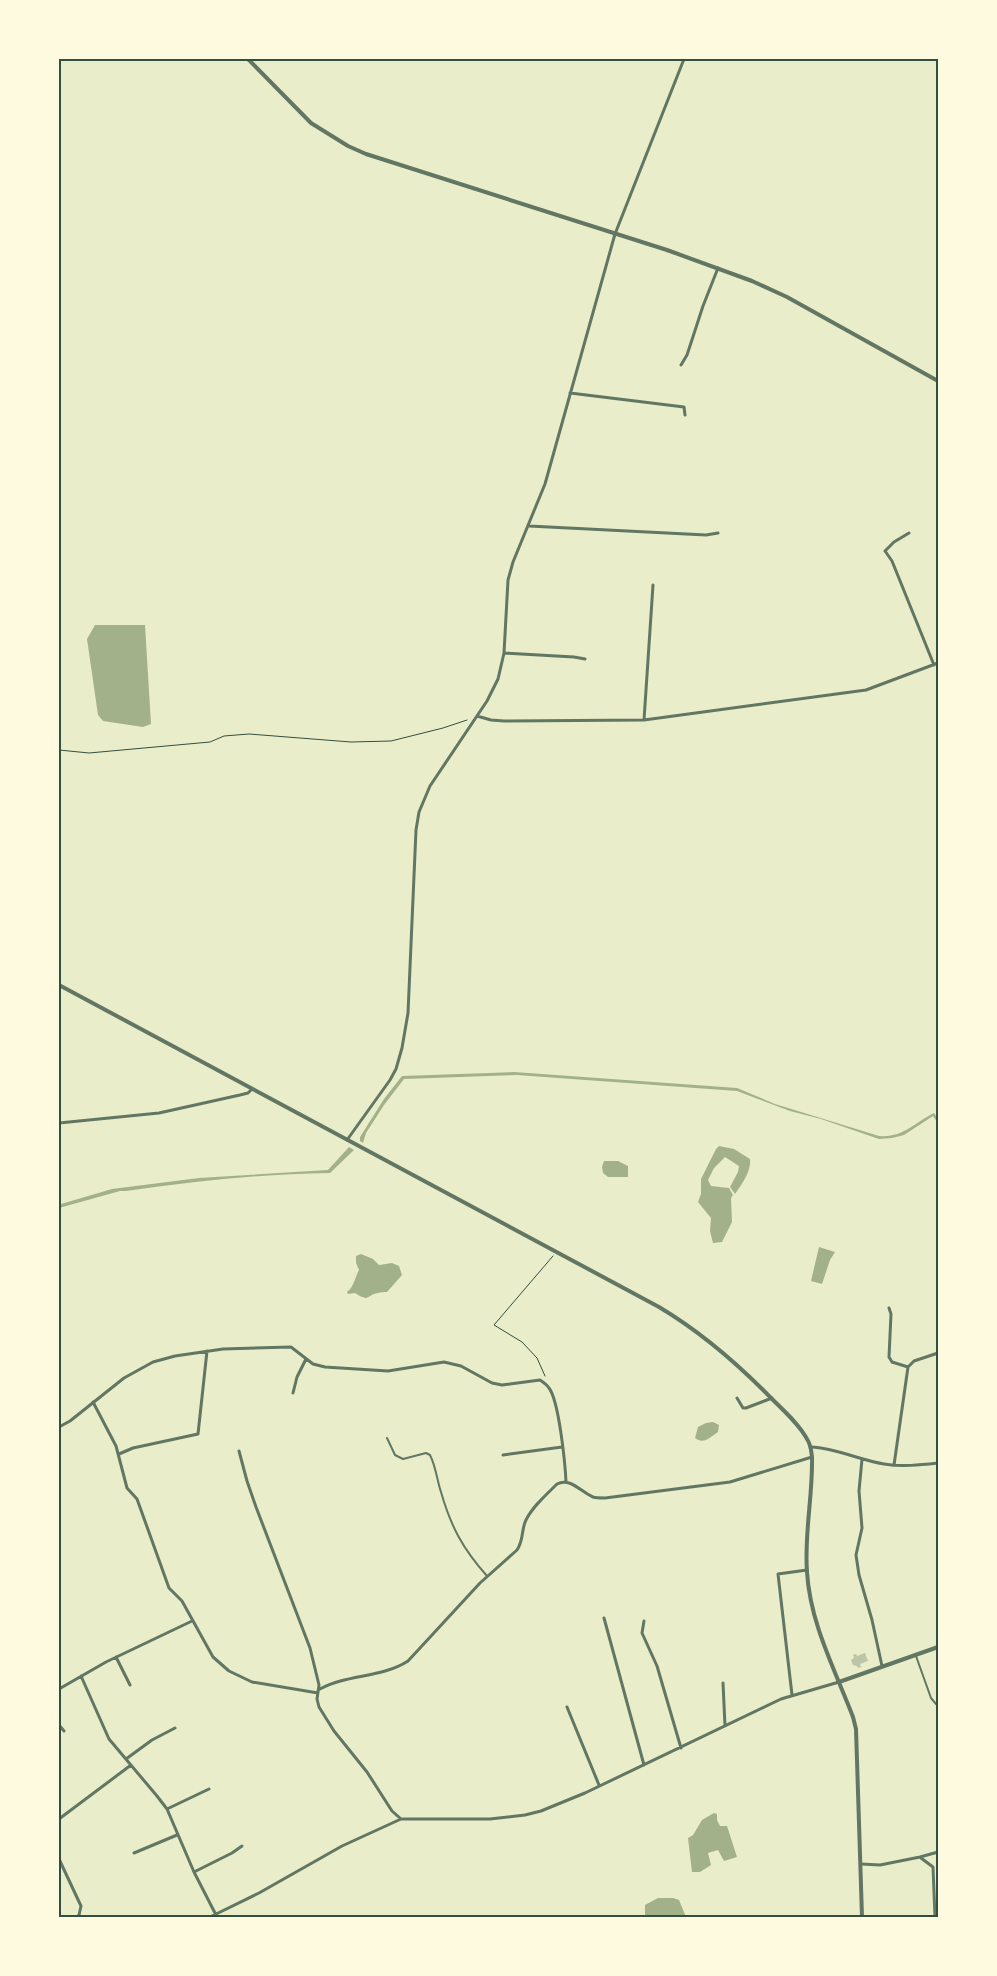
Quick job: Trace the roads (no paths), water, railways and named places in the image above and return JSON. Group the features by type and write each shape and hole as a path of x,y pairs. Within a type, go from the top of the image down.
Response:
{"street":[{"path":"248,59 311,123 348,146 366,154 718,268 787,297 938,382"},
{"path":"347,1140 390,1080 396,1069 402,1048 408,1013 416,830 419,812 430,786 494,689 502,668 508,580 513,562 545,484 615,234 684,59"},
{"path":"681,365 687,355 702,306 718,268"},
{"path":"570,393 684,407 685,416"},
{"path":"529,526 706,535 718,532"},
{"path":"477,716 504,721 644,720 866,690 936,664 892,561 885,551 894,542 909,533"},
{"path":"644,720 653,585"},
{"path":"504,653 585,659"},
{"path":"59,985 659,1307 688,1325 710,1342 772,1398 799,1427 811,1447 812,1457 807,1570 810,1599 814,1616 856,1729 862,1917"},
{"path":"59,1123 159,1113 240,1095 252,1089"},
{"path":"889,1308 891,1314 888,1357 892,1362 908,1367"},
{"path":"59,1426 70,1421 124,1378 153,1362 207,1351 279,1346 291,1347 314,1364 325,1367 388,1371 434,1362 452,1363 492,1384 502,1385 540,1380 550,1389 564,1452 566,1481"},
{"path":"119,1454 133,1448 198,1434 207,1351"},
{"path":"894,1465 908,1367 914,1361 938,1353"},
{"path":"293,1394 297,1377 306,1359"},
{"path":"737,1398 743,1408 746,1408 767,1402 772,1398"},
{"path":"93,1402 119,1454 128,1488 137,1499 169,1588 182,1602 212,1657 238,1676 252,1682 319,1691 335,1682 395,1668 408,1661 487,1576 517,1550 521,1544 526,1520 538,1503 557,1484 566,1481 594,1497 605,1498 730,1482 812,1457"},
{"path":"503,1455 562,1447"},
{"path":"811,1447 894,1465 938,1463"},
{"path":"239,1451 246,1481 310,1648 319,1691 318,1703 327,1720 367,1772 392,1811 401,1819"},
{"path":"862,1459 859,1491 862,1528 856,1555 859,1575 872,1620 882,1666"},
{"path":"792,1695 778,1574 807,1570"},
{"path":"604,1618 644,1765"},
{"path":"59,1689 116,1657 192,1621"},
{"path":"644,1621 642,1633 657,1666 681,1748"},
{"path":"210,1917 259,1893 342,1846 401,1819 490,1819 525,1815 557,1805 792,1695 839,1682 938,1646"},
{"path":"116,1657 130,1685"},
{"path":"81,1676 109,1739 167,1809 194,1872 216,1915"},
{"path":"723,1683 725,1726"},
{"path":"567,1707 599,1785"},
{"path":"59,1725 64,1731"},
{"path":"126,1760 152,1740 174,1728"},
{"path":"59,1819 131,1765"},
{"path":"167,1809 209,1788"},
{"path":"134,1852 177,1835"},
{"path":"194,1872 242,1846"},
{"path":"860,1864 880,1865 938,1852"},
{"path":"920,1857 934,1867 935,1917"},
{"path":"59,1860 81,1906 77,1917"}],"lane":[{"path":"387,1438 396,1455 403,1459 426,1453 430,1455 434,1462 448,1518 456,1536 487,1576"},
{"path":"915,1654 931,1698 936,1704"}]}
